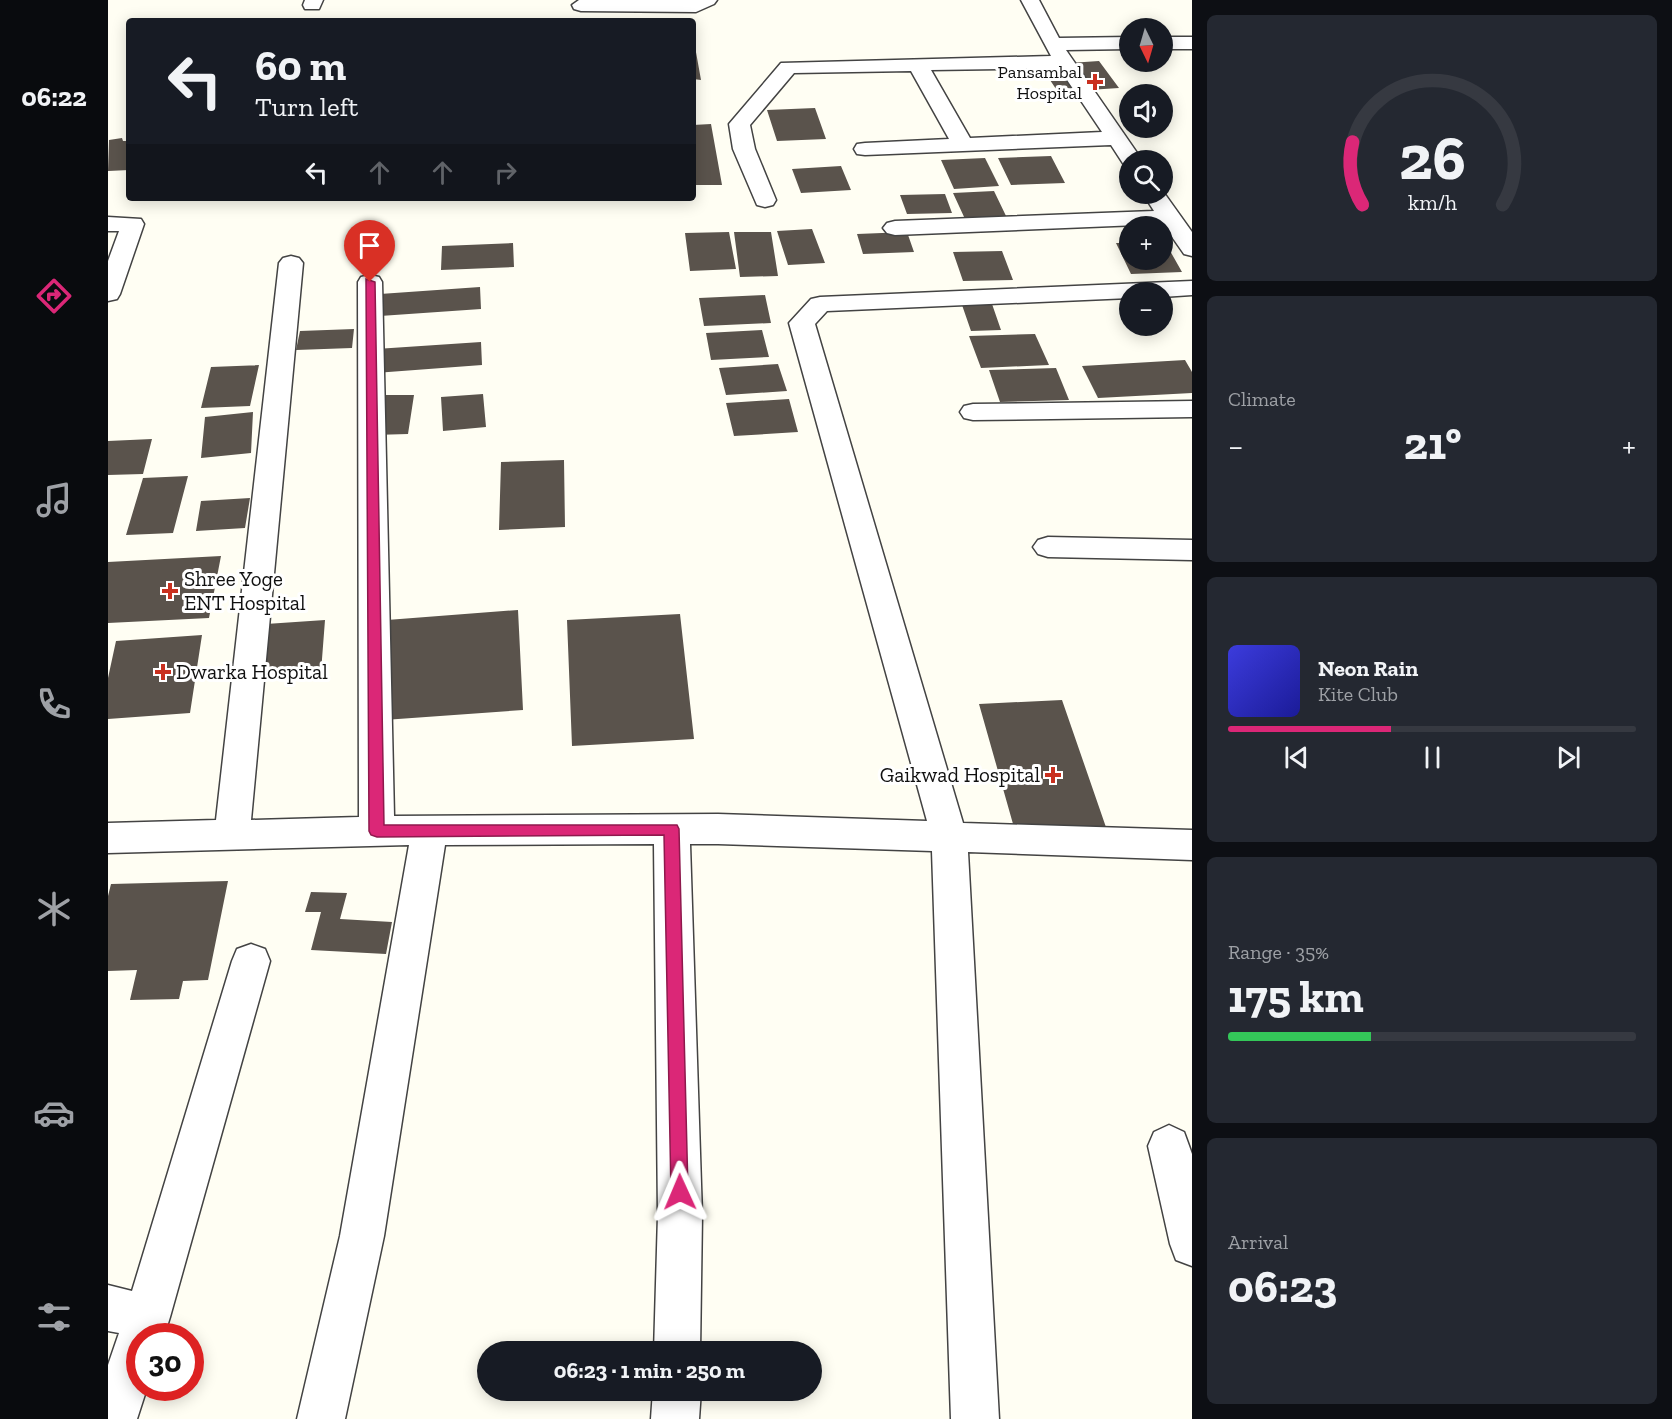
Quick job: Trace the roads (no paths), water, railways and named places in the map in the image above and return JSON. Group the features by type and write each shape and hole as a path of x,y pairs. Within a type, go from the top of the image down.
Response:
{"street":[{"path":"581,5 696,6 708,0"},
{"path":"1030,0 1052,44 1125,150"},
{"path":"1173,43 1192,43"},
{"path":"1052,44 1119,44"},
{"path":"765,200 744,149 739,124 788,67 1065,62"},
{"path":"918,65 963,144"},
{"path":"865,149 1116,138"},
{"path":"895,228 1119,219"},
{"path":"1173,221 1190,242"},
{"path":"108,224 133,224 108,294"},
{"path":"232,835 291,263"},
{"path":"370,282 377,831"},
{"path":"975,1419 949,837 802,323 820,304 1192,288"},
{"path":"973,412 1192,409"},
{"path":"1048,547 1192,550"},
{"path":"108,838 377,831 672,829 1192,845"},
{"path":"672,829 680,1215 677,1341"},
{"path":"321,1419 362,1236 429,831"},
{"path":"135,1323 251,961"},
{"path":"1169,1146 1192,1244"},
{"path":"113,1419 126,1361"},
{"path":"675,1419 676,1401"}],"place":[{"name":"Pansambal Hospital","path":"1095,82"},
{"name":"Shree Yoge ENT Hospital","path":"170,591"},
{"name":"Dwarka Hospital","path":"163,672"},
{"name":"Gaikwad Hospital","path":"1053,775"}]}
